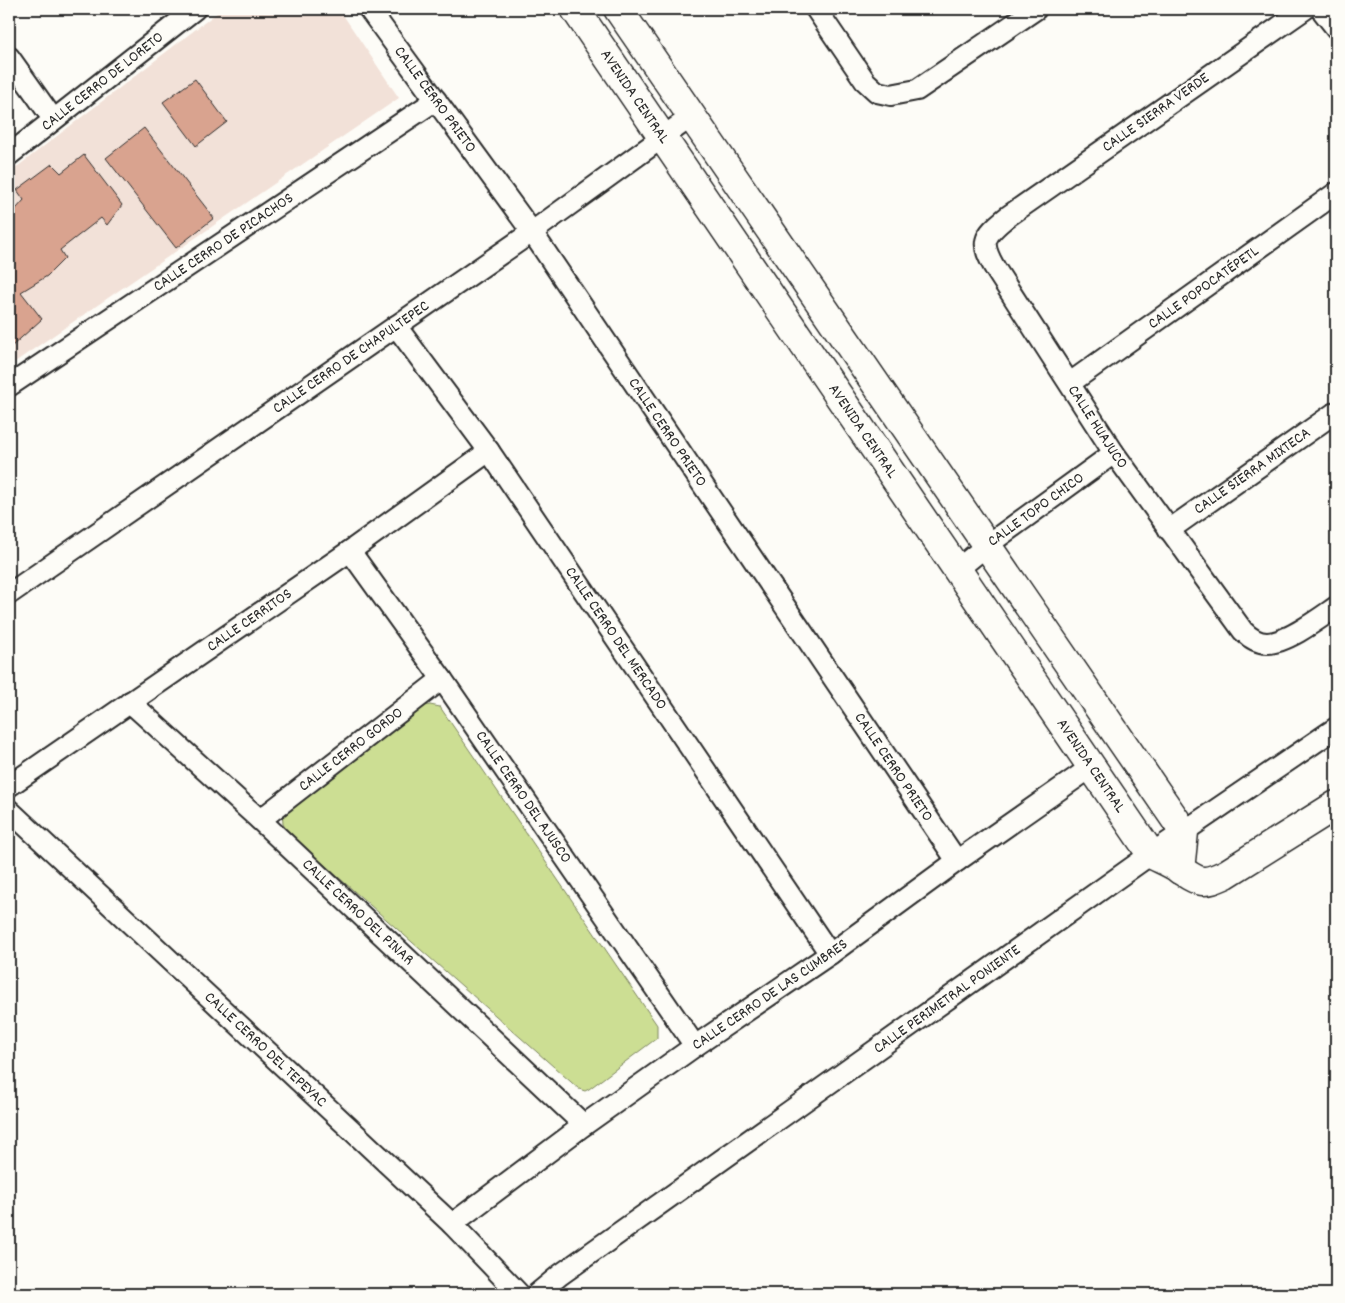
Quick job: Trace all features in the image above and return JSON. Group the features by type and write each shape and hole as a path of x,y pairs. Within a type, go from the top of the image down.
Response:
{"street":[{"name":"CALLE CERRO DE LORETO","path":"9,155 195,9"},
{"name":"CALLE CERRO PRIETO","path":"369,9 532,232 957,861"},
{"name":"AVENIDA CENTRAL","path":"575,9 958,569 1090,768 1151,854"},
{"path":"618,9 1184,832 1180,870"},
{"path":"816,9 865,81 877,92 897,95 917,90 1036,9"},
{"name":"CALLE SIERRA VERDE","path":"1007,217 1305,9"},
{"path":"1322,9 1336,28"},
{"path":"9,57 53,119"},
{"name":"CALLE CERRO DE PICACHOS","path":"9,386 436,100"},
{"name":"CALLE CERRO DE CHAPULTEPEC","path":"9,594 532,232 692,116"},
{"name":"CALLE POPOCATÉPETL","path":"1070,383 1336,194"},
{"name":"CALLE HUAJUCO","path":"1007,217 989,234 985,242 985,251 1114,453 1243,631 1256,641 1268,643 1281,640 1298,632 1336,607"},
{"name":"CALLE CERRO DEL MERCADO","path":"396,326 489,452 830,954"},
{"name":"CALLE SIERRA MIXTECA","path":"1169,530 1336,412"},
{"name":"CALLE CERRITOS","path":"9,786 350,552 489,452"},
{"name":"CALLE TOPO CHICO","path":"958,569 986,546 1114,453"},
{"name":"CALLE CERRO DEL AJUSCO","path":"350,552 442,679 695,1046"},
{"name":"CALLE CERRO GORDO","path":"260,820 442,679"},
{"name":"CALLE CERRO DEL PINAR","path":"130,702 260,820 584,1125"},
{"name":"CALLE PERIMETRAL PONIENTE","path":"537,1294 560,1275 1151,854 1336,728"},
{"name":"CALLE CERRO DE LAS CUMBRES","path":"452,1224 584,1125 695,1046 830,954 957,861 1090,768"},
{"path":"1151,854 1199,881 1211,881 1226,874 1336,805"},
{"name":"CALLE CERRO DEL TEPEYAC","path":"9,810 452,1224 519,1294"}],"shaded area":[{"path":"222,9 339,9 399,98 9,366 9,173"}],"green space":[{"path":"423,706 440,707 657,1025 657,1038 585,1091 579,1089 287,832 283,824 282,811"}],"building":[{"path":"195,79 227,122 196,146 163,102"},
{"path":"144,128 214,218 176,248 106,158"},
{"path":"84,155 122,205 107,225 101,218 60,250 65,258 47,276 21,292 42,319 11,347 9,343 9,217 24,200 17,190 52,164 61,173"}]}
